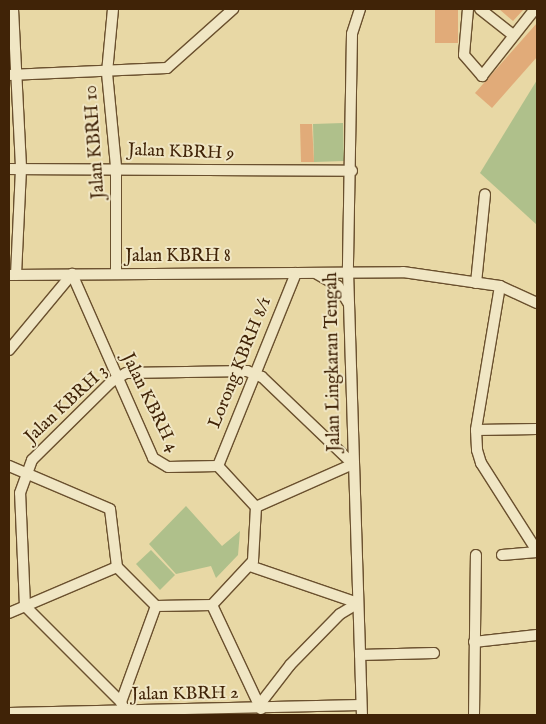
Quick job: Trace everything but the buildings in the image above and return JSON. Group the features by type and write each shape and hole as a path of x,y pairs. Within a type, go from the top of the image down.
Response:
{"street":[{"path":"12,275 21,169 11,74 13,9"},
{"name":"Jalan KBRH 10","path":"113,9 107,72 116,167 116,274"},
{"path":"11,74 107,72 167,68 233,9"},
{"name":"Jalan Lingkaran Tengah","path":"360,9 352,34 352,171 348,271 352,309 353,464 362,710"},
{"path":"468,9 464,56 482,76 535,9"},
{"path":"480,9 513,35"},
{"name":"Jalan KBRH 9","path":"9,169 116,167 212,172 352,171"},
{"path":"476,283 485,194"},
{"name":"Jalan KBRH 8","path":"12,275 402,272 500,286 537,303"},
{"name":"Lorong KBRH 8/1","path":"218,466 253,373 296,273"},
{"path":"314,273 338,286 352,309"},
{"path":"9,350 72,274"},
{"name":"Jalan KBRH 4","path":"72,274 118,378 160,466 218,466"},
{"path":"500,286 476,430 481,463 537,551 502,555"},
{"name":"Jalan KBRH 3","path":"25,606 20,502 25,472 118,378 126,373 253,373"},
{"path":"253,373 262,377 353,464 256,507"},
{"path":"476,430 537,429"},
{"path":"9,466 110,509 117,567 156,606 212,605 250,566 259,517 256,507 218,466"},
{"path":"474,715 476,555"},
{"path":"250,566 358,603"},
{"path":"9,613 117,567"},
{"path":"212,605 261,707 290,665 340,614 358,603"},
{"path":"25,606 121,702 126,714"},
{"path":"121,702 156,606"},
{"path":"474,642 537,635"},
{"path":"360,655 434,653"},
{"name":"Jalan KBRH 2","path":"9,713 215,713 261,707 336,711 362,710"}],"green space":[{"path":"537,80 537,225 480,173"},
{"path":"343,123 344,161 314,162 313,124"},
{"path":"186,506 222,546 240,531 238,555 216,578 211,566 176,574 149,544"},
{"path":"151,550 175,575 160,590 136,564"}]}
